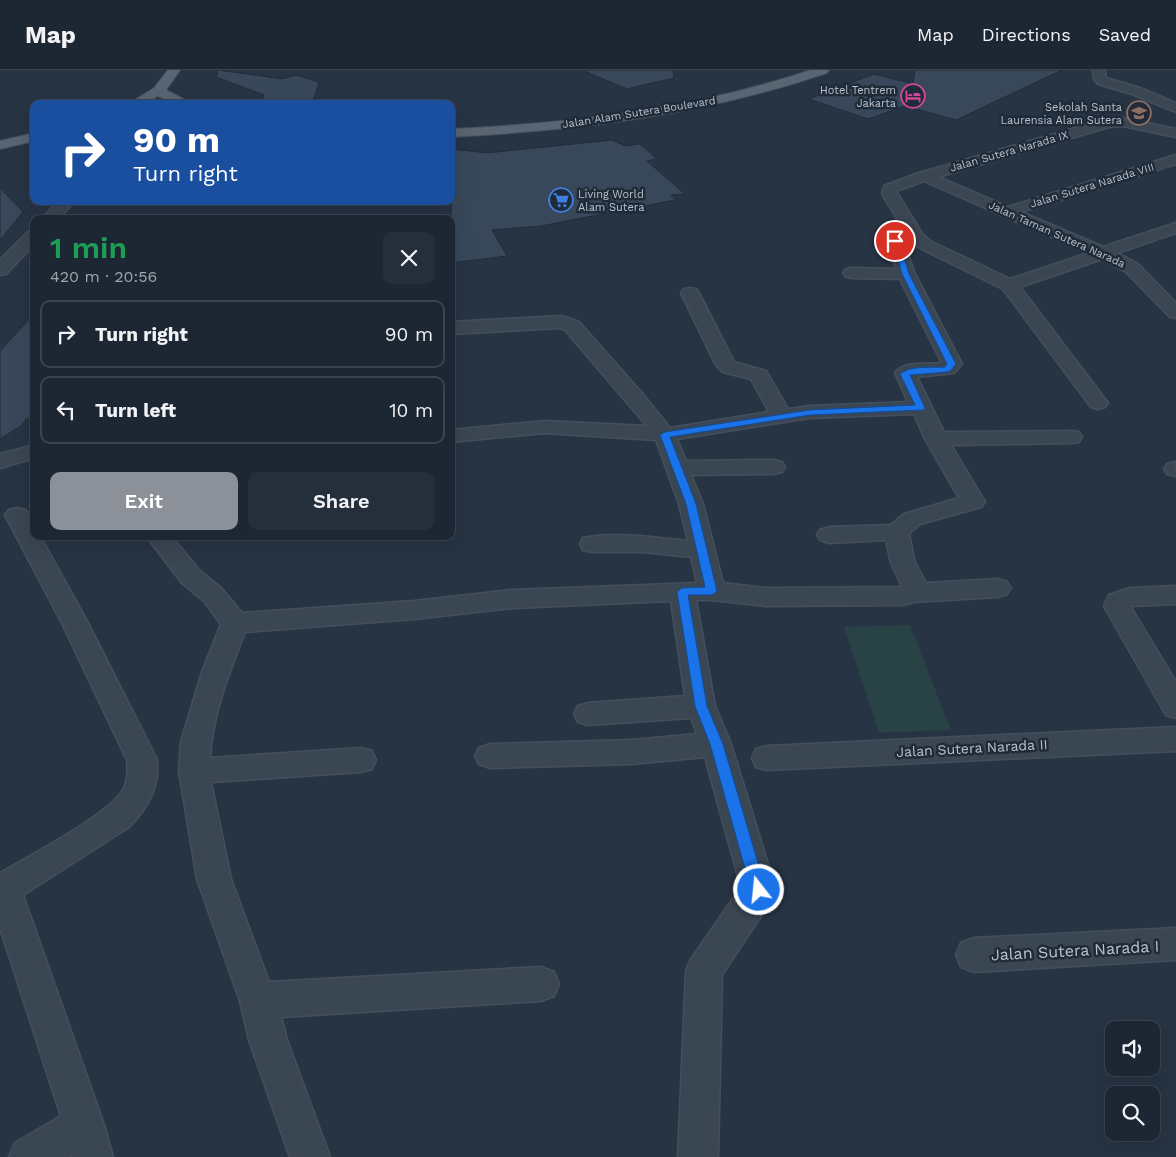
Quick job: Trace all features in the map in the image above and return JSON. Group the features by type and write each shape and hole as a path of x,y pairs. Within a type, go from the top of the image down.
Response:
{"main road":[{"path":"141,100 158,91 174,70"},
{"name":"Jalan Alam Sutera Boulevard","path":"455,125 617,110 725,89 793,70"},
{"name":"Jalan Alam Sutera Boulevard","path":"455,133 488,132 600,120 674,109 728,98 824,70"},
{"path":"158,91 178,100"},
{"path":"0,145 30,138"},
{"path":"0,159 25,154"}],"street":[{"path":"1099,70 1102,81 1136,91 1176,108"},
{"name":"Jalan Sutera Narada IX","path":"1009,285 932,249 917,238 889,194 889,188 893,185 1108,123 1123,122 1176,133"},
{"name":"Jalan Sutera Narada VIII","path":"1007,212 1176,159"},
{"name":"Jalan Taman Sutera Narada","path":"924,176 1132,268 1176,314"},
{"path":"54,215 63,205"},
{"path":"1098,403 1009,285 1176,228"},
{"path":"0,270 30,239"},
{"path":"829,535 897,532 912,519 973,502 936,439 905,374 910,371 947,369 952,364 906,274 895,241"},
{"path":"852,273 906,274"},
{"path":"690,293 726,365 735,370 754,372 759,375 782,417"},
{"path":"455,328 562,322 572,326 634,396 665,435 691,504 712,591"},
{"path":"455,436 545,427 665,435 830,410 920,408"},
{"path":"936,439 1071,437"},
{"path":"0,461 30,452"},
{"path":"679,468 774,467"},
{"path":"17,515 30,540"},
{"path":"897,532 903,563 914,584 912,593"},
{"path":"28,1157 88,1141 2,890 128,810 140,787 144,772 142,760 79,632 30,540"},
{"path":"161,540 191,577 213,596 235,623"},
{"path":"592,544 643,544 703,550"},
{"path":"235,623 414,610 513,598 712,591 766,597 903,596 912,593 998,588"},
{"path":"682,592 701,706 716,744 759,890 704,971 698,1157"},
{"path":"1176,595 1130,597 1118,601 1117,606 1176,707"},
{"path":"235,623 216,672 196,742 194,771 214,879 258,1001 268,1040 310,1157"},
{"path":"588,714 701,706"},
{"name":"Jalan Sutera Narada II","path":"767,758 1176,739"},
{"path":"490,756 632,752 716,744"},
{"path":"194,771 361,760"},
{"name":"Jalan Sutera Narada I","path":"974,955 1176,944"},
{"path":"258,1001 541,984"}],"green space":[{"path":"910,625 951,730 879,733 844,627"}],"building":[{"path":"218,70 283,79 296,75 319,82 313,100 262,100 264,95 216,77"},
{"path":"582,70 673,70 674,78 627,89"},
{"path":"915,70 1062,70 956,120 905,106 868,119 809,99 874,74 913,84"},
{"name":"Living World Alam Sutera","path":"612,140 625,146 640,144 657,159 647,161 685,194 671,195 675,200 541,226 492,230 507,256 455,262 455,215 451,215 451,205 455,205 455,149 487,153"},
{"path":"0,188 23,212 0,240"},
{"path":"30,318 30,419 26,419 21,426 0,439 0,351"}],"place":[{"name":"Hotel Tentrem Jakarta","path":"913,96"},
{"name":"Sekolah Santa Laurensia Alam Sutera","path":"1139,113"},
{"name":"Living World Alam Sutera","path":"561,200"}],"route":[{"path":"759,890 716,744 701,706 682,592 712,591 691,504 665,435 810,412 920,408 905,374 910,371 947,369 952,364 906,274 895,241"}]}
